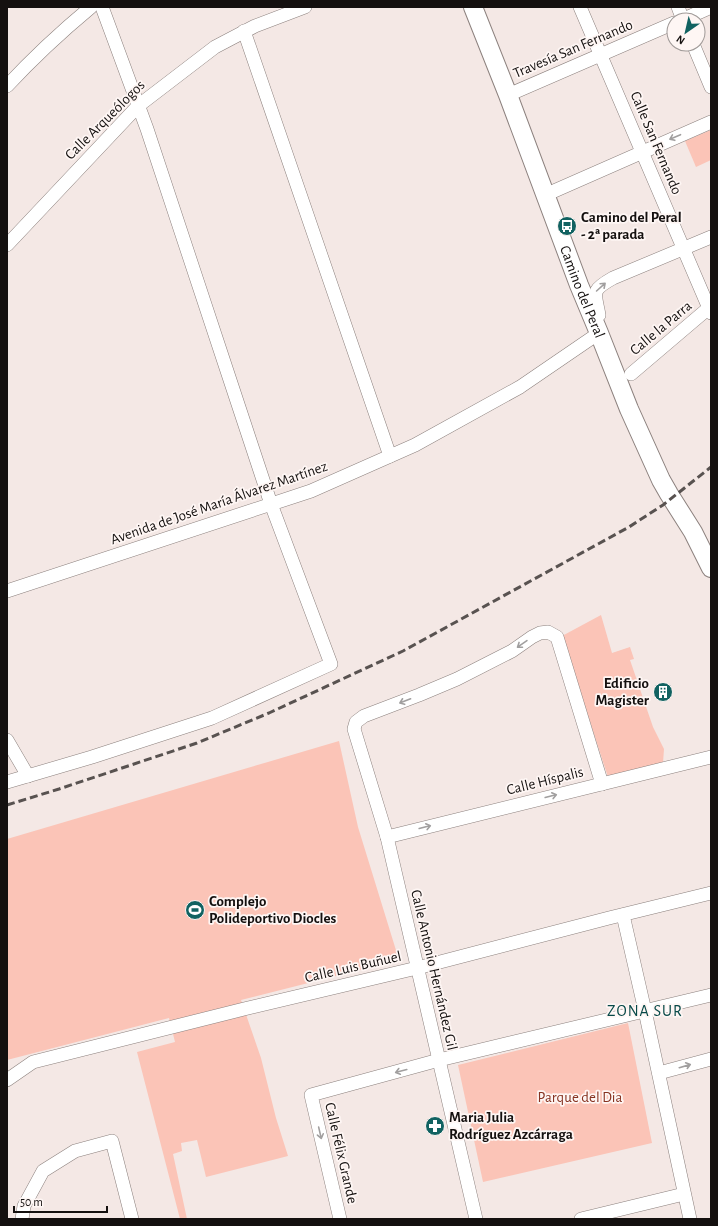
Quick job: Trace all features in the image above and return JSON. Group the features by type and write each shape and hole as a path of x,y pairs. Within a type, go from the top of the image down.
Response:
{"street":[{"path":"7,86 63,30 91,7"},
{"path":"7,782 92,758 212,718 331,664 271,504 138,106 102,7"},
{"name":"Calle Arqueólogos","path":"7,245 138,106 185,68 215,47 244,31 306,7"},
{"name":"Camino del Peral","path":"473,7 508,95 579,285 629,409 668,494 694,532 711,568"},
{"name":"Calle San Fernando","path":"580,7 710,309"},
{"name":"Travesía San Fernando","path":"700,12 711,7"},
{"name":"Travesía San Fernando","path":"508,95 666,27"},
{"path":"244,31 390,456"},
{"path":"696,52 711,87"},
{"path":"545,195 642,151 711,122"},
{"path":"597,328 599,315 595,300 596,291 603,284 613,278 711,237"},
{"name":"Calle la Parra","path":"631,374 710,309"},
{"name":"Avenida de José María Álvarez Martínez","path":"7,591 311,491 415,445 520,387 597,328"},
{"name":"Calle Antonio Hernández Gil","path":"476,1219 387,836 354,729 356,722 364,716 457,679 512,651 536,635 548,632 557,637 602,784"},
{"path":"7,740 28,776"},
{"name":"Calle Híspalis","path":"387,836 711,757"},
{"name":"Calle Luis Buñuel","path":"7,1080 33,1062 244,1009 417,968 711,893"},
{"path":"623,915 646,1011 690,1219"},
{"path":"439,1060 711,995"},
{"path":"659,1073 711,1059"},
{"name":"Calle Félix Grande","path":"340,1219 311,1095 439,1060"},
{"path":"7,1068 33,1062"},
{"path":"22,1219 24,1206 43,1171 75,1151 112,1141 132,1219"},
{"path":"581,1219 684,1194"}],"green space":[{"path":"711,130 711,160 696,167 685,141"},
{"path":"601,615 612,653 630,647 634,659 630,660 653,727 664,749 663,763 608,777 562,636"},
{"name":"Complejo Polideportivo Diocles","path":"339,741 358,827 399,960 241,1000 261,1058 276,1118 288,1156 206,1177 197,1140 181,1143 182,1151 173,1154 187,1219 180,1219 137,1052 175,1042 169,1018 7,1060 7,839"},
{"name":"Parque del Dia","path":"628,1023 652,1143 483,1182 458,1065"}],"railway":[{"path":"7,805 197,743 269,713 403,651 629,527 663,505 711,467"}],"place":[{"name":"Camino del Peral - 2ª parada","path":"567,226"},
{"name":"Edificio Magister","path":"663,692"},
{"name":"Complejo Polideportivo Diocles","path":"195,910"},
{"name":"Maria Julia Rodríguez Azcárraga","path":"435,1126"}],"district":[{"name":"ZONA SUR","path":"645,1011"}]}
